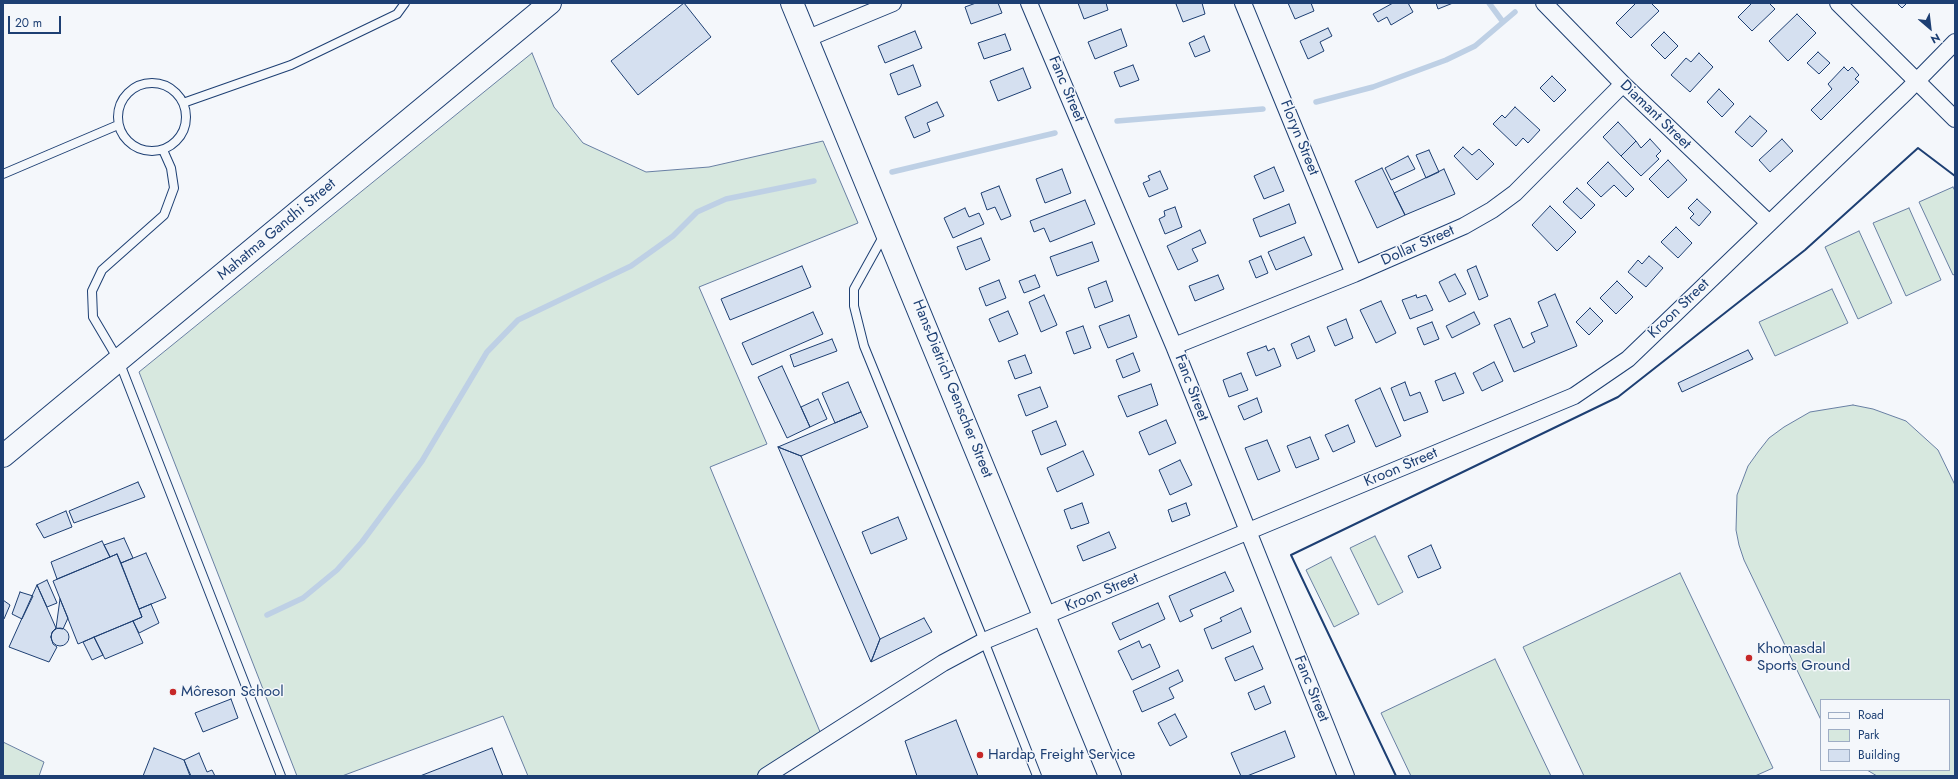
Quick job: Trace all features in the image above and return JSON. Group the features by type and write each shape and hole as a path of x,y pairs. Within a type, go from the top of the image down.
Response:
{"street":[{"name":"Mahatma Gandhi Street","path":"3,456 550,3"},
{"name":"Hans-Dietrich Genscher Street","path":"792,3 887,230 1110,776"},
{"path":"806,39 893,3"},
{"name":"Fanc Street","path":"1029,3 1174,346 1247,532 1346,776"},
{"name":"Floryn Street","path":"1243,3 1354,274"},
{"name":"Diamant Street","path":"1544,3 1623,84 1769,223"},
{"path":"1838,3 1955,119"},
{"name":"Kroon Street","path":"766,776 943,663 984,641 1574,396 1628,359 1917,81 1955,42"},
{"name":"Dollar Street","path":"1174,346 1354,274 1464,226 1492,210 1515,193 1623,84"}],"lane":[{"path":"183,103 291,65 397,14 405,3"},
{"path":"146,84 158,84 168,87 177,94 183,103 186,114 185,126 180,136 173,144 163,150 151,152 140,150 130,144 123,136 118,125 118,114 121,103 127,94 136,87 146,84"},
{"path":"3,174 118,125"},
{"path":"163,150 171,168 174,188 164,215 102,270 92,291 93,317 119,361 281,776"},
{"path":"887,230 854,289 854,306 864,346 984,641 1037,776"}],"green space":[{"path":"532,53 554,107 583,143 646,172 709,167 823,141 858,223 699,287 767,444 710,467 823,739 766,776 528,776 503,716 342,776 297,776 139,372"},
{"path":"1953,187 1955,191 1955,274 1953,275 1919,202"},
{"path":"1909,208 1941,280 1906,296 1873,223"},
{"path":"1859,231 1892,303 1858,319 1825,247"},
{"path":"1832,289 1848,323 1775,356 1759,322"},
{"path":"1853,405 1873,409 1906,421 1938,450 1955,485 1955,776 1877,776 1869,771 1950,771 1950,699 1820,699 1820,718 1744,560 1736,530 1737,495 1748,466 1769,438 1784,427 1810,412"},
{"path":"1375,536 1403,592 1378,605 1350,548"},
{"path":"1331,557 1359,614 1334,627 1306,570"},
{"path":"1680,573 1773,768 1755,776 1584,776 1523,647"},
{"path":"1495,659 1551,776 1411,776 1381,713"},
{"path":"3,742 44,762 39,776 3,776"}],"building":[{"path":"684,3 711,37 638,95 611,61"},
{"path":"976,3 998,3 1002,13 971,24 965,7"},
{"path":"1078,3 1106,3 1108,10 1084,19"},
{"path":"1202,3 1205,14 1183,22 1176,4"},
{"path":"1288,3 1311,3 1314,11 1295,19"},
{"path":"1393,3 1408,3 1413,12 1391,25 1387,17 1378,22 1373,14"},
{"path":"1436,3 1453,3 1438,9"},
{"path":"1636,3 1651,3 1659,11 1631,38 1616,23"},
{"path":"1752,3 1769,3 1775,9 1752,31 1738,17"},
{"path":"1897,3 1907,3 1902,8"},
{"path":"1797,14 1816,33 1788,61 1769,41"},
{"path":"1328,28 1332,36 1320,42 1324,51 1308,59 1300,41"},
{"path":"1121,29 1127,46 1095,59 1088,42"},
{"path":"915,31 922,48 885,63 878,46"},
{"path":"1664,32 1678,46 1665,59 1651,45"},
{"path":"1005,34 1011,50 984,59 978,43"},
{"path":"1204,36 1210,51 1195,57 1189,43"},
{"path":"1818,52 1830,63 1819,74 1807,63"},
{"path":"1699,53 1713,67 1690,92 1671,75 1686,58 1691,62"},
{"path":"913,65 921,86 898,95 890,74"},
{"path":"1133,65 1139,80 1120,87 1114,72"},
{"path":"1844,67 1848,71 1852,67 1859,75 1855,79 1859,82 1821,120 1811,110 1832,89 1828,84"},
{"path":"1023,68 1031,88 998,101 990,81"},
{"path":"1552,76 1566,90 1554,102 1540,88"},
{"path":"1719,89 1734,104 1722,117 1707,102"},
{"path":"937,102 944,116 927,123 930,131 914,138 905,117"},
{"path":"1515,107 1540,130 1528,143 1523,138 1516,146 1493,124 1502,115 1505,118"},
{"path":"1750,116 1767,131 1752,147 1735,132"},
{"path":"1618,122 1636,141 1621,156 1603,137"},
{"path":"1650,139 1661,151 1656,156 1659,159 1641,176 1621,156 1636,141 1641,148"},
{"path":"1782,139 1793,151 1770,172 1759,160"},
{"path":"1463,147 1472,155 1479,149 1494,164 1477,180 1454,156"},
{"path":"1429,150 1439,172 1426,178 1416,155"},
{"path":"1408,156 1415,169 1391,180 1385,168"},
{"path":"1668,160 1687,180 1668,198 1649,179"},
{"path":"1608,162 1634,189 1626,197 1614,185 1601,197 1587,183"},
{"path":"1274,167 1284,191 1264,199 1254,176"},
{"path":"1382,168 1405,215 1377,228 1355,181"},
{"path":"1062,169 1071,193 1045,203 1036,179"},
{"path":"1444,169 1455,194 1405,215 1394,193"},
{"path":"1160,171 1168,189 1149,197 1143,183 1150,180 1148,176"},
{"path":"999,186 1011,216 1001,220 995,207 987,210 981,193"},
{"path":"1577,188 1595,205 1581,219 1563,202"},
{"path":"1697,199 1711,212 1699,226 1690,218 1694,214 1688,208"},
{"path":"1085,200 1095,224 1050,242 1044,228 1034,232 1030,221"},
{"path":"1289,204 1296,223 1260,237 1253,219"},
{"path":"1550,206 1576,232 1557,251 1532,225"},
{"path":"1175,207 1182,227 1165,234 1159,219 1165,216 1164,211"},
{"path":"965,208 969,217 979,213 984,224 953,238 944,218"},
{"path":"1676,227 1692,243 1678,258 1661,242"},
{"path":"1200,230 1206,243 1192,249 1198,261 1178,270 1167,246"},
{"path":"1304,237 1312,255 1276,270 1268,252"},
{"path":"981,238 990,260 966,270 957,247"},
{"path":"1092,242 1099,261 1057,276 1050,257"},
{"path":"1261,256 1268,273 1256,278 1249,261"},
{"path":"1649,256 1663,268 1646,287 1628,272 1638,260 1642,264"},
{"path":"802,266 811,287 730,320 721,299"},
{"path":"1476,266 1488,296 1479,300 1467,270"},
{"path":"1455,274 1466,294 1449,302 1439,282"},
{"path":"1035,275 1040,287 1024,293 1019,281"},
{"path":"1218,275 1224,289 1195,301 1189,286"},
{"path":"999,280 1006,298 986,306 979,288"},
{"path":"1106,281 1113,301 1095,308 1088,288"},
{"path":"1617,281 1633,297 1616,314 1600,298"},
{"path":"1555,294 1577,346 1514,372 1494,325 1510,318 1523,348 1535,342 1531,333 1548,326 1538,302"},
{"path":"1044,295 1057,325 1041,332 1029,302"},
{"path":"1416,295 1417,298 1426,295 1433,310 1410,319 1402,300"},
{"path":"1381,301 1396,333 1376,343 1360,310"},
{"path":"1590,308 1603,321 1589,335 1576,322"},
{"path":"1008,311 1018,334 999,342 989,319"},
{"path":"813,312 823,334 752,365 742,343"},
{"path":"1474,312 1480,324 1452,338 1446,326"},
{"path":"1129,315 1137,337 1108,348 1099,326"},
{"path":"1346,319 1353,338 1335,346 1327,327"},
{"path":"1432,322 1439,339 1424,345 1417,328"},
{"path":"1083,326 1091,348 1074,354 1066,332"},
{"path":"1309,336 1315,351 1297,359 1291,344"},
{"path":"832,339 837,351 794,367 790,355"},
{"path":"1266,346 1268,351 1274,348 1281,366 1256,376 1247,353"},
{"path":"1748,350 1753,359 1682,392 1678,383"},
{"path":"1133,353 1140,371 1123,378 1116,360"},
{"path":"1025,355 1032,373 1015,379 1008,361"},
{"path":"1494,362 1503,381 1482,391 1473,373"},
{"path":"782,366 810,427 787,438 758,377"},
{"path":"1241,373 1248,390 1229,397 1223,380"},
{"path":"1455,373 1464,393 1443,401 1435,381"},
{"path":"848,382 861,412 835,423 822,393"},
{"path":"1405,382 1410,396 1420,392 1428,412 1404,421 1391,388"},
{"path":"1151,384 1158,405 1127,417 1118,396"},
{"path":"1040,387 1048,407 1026,416 1018,395"},
{"path":"1380,388 1401,436 1376,447 1355,400"},
{"path":"1257,398 1262,412 1244,420 1238,406"},
{"path":"818,399 827,419 810,427 801,407"},
{"path":"861,412 868,427 801,456 778,447"},
{"path":"1166,420 1176,443 1149,455 1139,432"},
{"path":"1056,421 1066,445 1041,455 1032,431"},
{"path":"1348,425 1355,442 1333,452 1325,435"},
{"path":"1310,437 1319,459 1296,468 1287,446"},
{"path":"1267,440 1280,471 1258,480 1245,448"},
{"path":"778,447 801,456 880,639 871,662"},
{"path":"1083,451 1094,475 1057,492 1047,468"},
{"path":"1180,460 1192,485 1170,495 1159,470"},
{"path":"138,482 145,497 74,523 69,511"},
{"path":"1082,503 1089,523 1071,529 1064,510"},
{"path":"1186,503 1190,515 1172,522 1168,510"},
{"path":"66,511 72,527 44,538 36,524"},
{"path":"898,517 907,539 871,554 862,532"},
{"path":"1109,532 1116,548 1083,561 1077,546"},
{"path":"124,538 133,558 121,563 117,554 110,557 104,545"},
{"path":"102,541 110,557 57,579 51,562"},
{"path":"1431,545 1441,568 1418,578 1408,556"},
{"path":"146,553 166,598 139,609 121,563"},
{"path":"117,554 142,617 78,644 53,581"},
{"path":"1225,572 1234,591 1190,610 1193,616 1180,622 1169,596"},
{"path":"47,580 57,603 47,607 37,585"},
{"path":"37,585 56,628 52,632 51,637 53,644 57,647 49,662 9,647"},
{"path":"20,592 33,596 22,619 12,614"},
{"path":"60,599 68,618 63,629 56,628"},
{"path":"3,600 10,605 4,619 3,619"},
{"path":"1158,603 1165,619 1120,640 1112,623"},
{"path":"151,604 159,623 139,633 133,621 142,617 139,609"},
{"path":"1241,608 1251,632 1212,649 1204,629 1222,621 1220,618"},
{"path":"924,618 932,632 871,662 880,639"},
{"path":"133,621 143,643 105,659 94,637"},
{"path":"60,628 66,631 69,637 66,643 60,646 54,643 51,637 54,631"},
{"path":"94,637 103,655 92,660 83,642"},
{"path":"1139,641 1142,648 1150,644 1160,667 1132,680 1118,651"},
{"path":"1253,646 1263,669 1235,681 1225,658"},
{"path":"1178,670 1183,681 1169,688 1174,698 1142,712 1133,691"},
{"path":"1264,686 1271,703 1255,710 1248,693"},
{"path":"231,699 238,718 203,732 195,713"},
{"path":"1175,714 1187,737 1170,746 1158,723"},
{"path":"956,720 978,776 917,776 905,741"},
{"path":"1285,731 1295,757 1247,776 1241,776 1231,753"},
{"path":"154,748 184,760 190,776 143,776"},
{"path":"492,748 503,776 420,776"},
{"path":"199,753 207,772 212,770 215,776 191,776 184,760"}],"waterway":[{"path":"1489,3 1503,22"},
{"path":"1316,102 1373,87 1446,60 1475,46 1515,12"},
{"path":"1117,121 1263,109"},
{"path":"892,172 1055,133"},
{"path":"267,615 303,598 337,570 362,542 422,461 487,352 518,320 631,266 673,236 697,212 726,199 814,181"}],"wall":[{"path":"1396,776 1291,555 1618,397 1805,250 1918,148 1955,176"}],"place":[{"name":"Khomasdal Sports Ground","path":"1749,658"},
{"name":"Môreson School","path":"173,692"},
{"name":"Hardap Freight Service","path":"980,755"}]}
